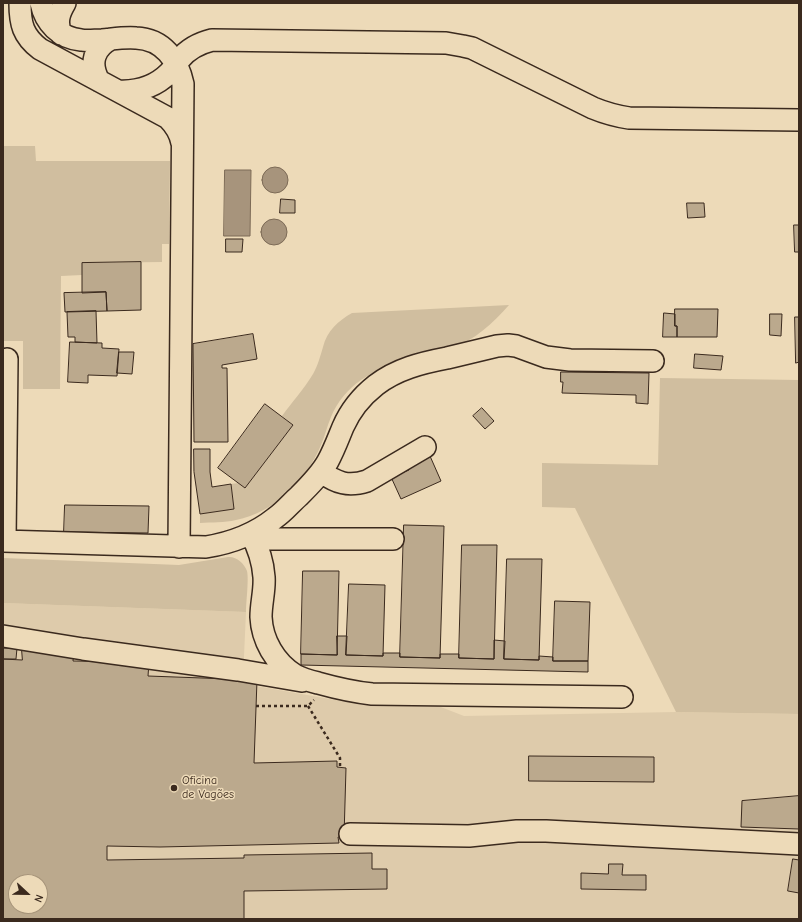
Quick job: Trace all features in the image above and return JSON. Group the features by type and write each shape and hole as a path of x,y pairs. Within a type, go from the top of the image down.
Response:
{"lane":[{"path":"20,3 21,23 28,38 34,44 40,49 168,118 178,131 182,145"},
{"path":"41,3 46,19 61,34 71,39 82,41 138,38 147,40 155,43 170,54 181,73 183,84 179,547"},
{"path":"61,34 58,19 65,3"},
{"path":"99,81 95,75 94,60 100,47 111,39"},
{"path":"118,91 140,90 150,86 169,73 182,57 192,49 204,42 212,40 446,43 472,48 593,108 620,117 799,120"},
{"path":"252,536 275,518 313,482 328,461 344,426 357,404 366,394 386,378 409,367 497,346 508,345 525,349 546,357 558,359 653,360"},
{"path":"5,366 4,541 206,547 221,545 252,536 393,539"},
{"path":"321,472 344,484 359,484 367,482 425,447"},
{"path":"252,536 260,554 264,577 258,674"},
{"path":"261,617 266,641 282,664 295,675 305,680 330,687"},
{"path":"3,636 83,649 238,670 372,694 622,697"},
{"path":"350,834 470,836 517,831 546,831 799,844"}],"path":[{"path":"256,706 308,706 330,687"},
{"path":"308,706 340,758 340,768"}],"shaded area":[{"path":"3,146 35,146 36,161 170,161 169,244 162,244 162,262 82,263 82,275 61,276 60,389 23,389 23,341 3,341"},
{"path":"275,167 284,171 288,180 284,189 275,193 266,189 262,180 266,171"},
{"path":"225,170 251,170 250,236 224,236"},
{"path":"274,219 283,223 287,232 283,241 274,245 265,241 261,232 265,223"},
{"path":"509,305 497,318 476,336 460,345 393,363 377,370 356,384 343,396 333,411 321,445 307,471 288,493 276,502 264,510 236,520 200,523 200,514 234,509 231,484 238,483 245,488 293,425 282,416 313,374 318,364 327,336 342,319 352,313"},
{"path":"660,378 799,380 799,714 676,712 575,508 542,507 542,463 658,465"},
{"path":"228,557 239,561 244,565 247,571 248,585 246,612 3,603 3,558 179,565"},
{"path":"3,603 246,612 243,678 256,686 364,705 433,704 464,716 676,712 799,714 799,919 3,919"}],"building":[{"path":"281,199 295,200 295,213 280,213"},
{"path":"687,203 704,203 705,217 688,218"},
{"path":"794,225 799,225 799,252 795,252"},
{"path":"226,239 243,239 242,252 226,252"},
{"path":"141,262 141,310 107,311 106,292 82,293 82,263"},
{"path":"106,292 107,311 65,312 64,293"},
{"path":"675,309 718,309 717,337 677,337 677,326 675,326"},
{"path":"96,311 97,343 75,342 75,337 68,337 67,312"},
{"path":"664,313 675,314 677,337 663,337"},
{"path":"770,314 782,314 781,336 770,335"},
{"path":"795,317 799,317 799,362 796,363"},
{"path":"253,334 257,359 222,365 222,368 227,368 228,442 194,442 193,344"},
{"path":"70,342 102,343 102,348 119,349 117,376 88,375 88,383 68,382"},
{"path":"119,352 134,352 132,374 117,373"},
{"path":"695,354 723,356 721,370 694,368"},
{"path":"561,372 649,373 648,404 636,403 636,395 562,393 563,382 561,382"},
{"path":"265,404 293,425 245,488 218,468"},
{"path":"482,408 494,421 485,429 473,416"},
{"path":"194,449 210,449 210,472 212,487 231,484 234,509 200,514 194,472"},
{"path":"430,456 441,481 401,499 391,477 409,470 407,466"},
{"path":"65,505 149,506 148,533 64,532"},
{"path":"404,525 444,526 440,658 400,657"},
{"path":"462,545 497,545 494,659 459,658"},
{"path":"507,559 542,559 539,660 504,659"},
{"path":"303,571 339,571 337,655 301,654"},
{"path":"349,584 385,585 383,656 346,655"},
{"path":"555,601 590,602 588,661 553,661"},
{"path":"337,636 347,636 346,655 383,656 383,653 400,653 400,657 440,658 440,654 459,654 459,658 494,659 494,640 505,641 504,659 539,660 539,656 553,657 553,661 588,661 588,672 301,665 301,654 337,655"},
{"path":"3,648 17,648 16,659 3,659"},
{"name":"Oficina de Vagões","path":"22,650 74,651 73,661 149,662 148,676 257,680 254,763 337,761 337,767 346,768 344,837 338,837 339,843 160,847 107,846 107,860 244,858 244,855 372,853 372,869 387,869 387,889 244,891 244,919 3,919 3,659 22,660"},
{"path":"529,756 654,757 654,782 529,781"},
{"path":"799,796 799,829 741,827 742,801"},
{"path":"793,859 799,860 799,893 788,891"},
{"path":"609,864 623,864 622,875 646,875 646,890 581,889 581,873 608,874"}],"place":[{"name":"Oficina de Vagões","path":"174,788"}]}
